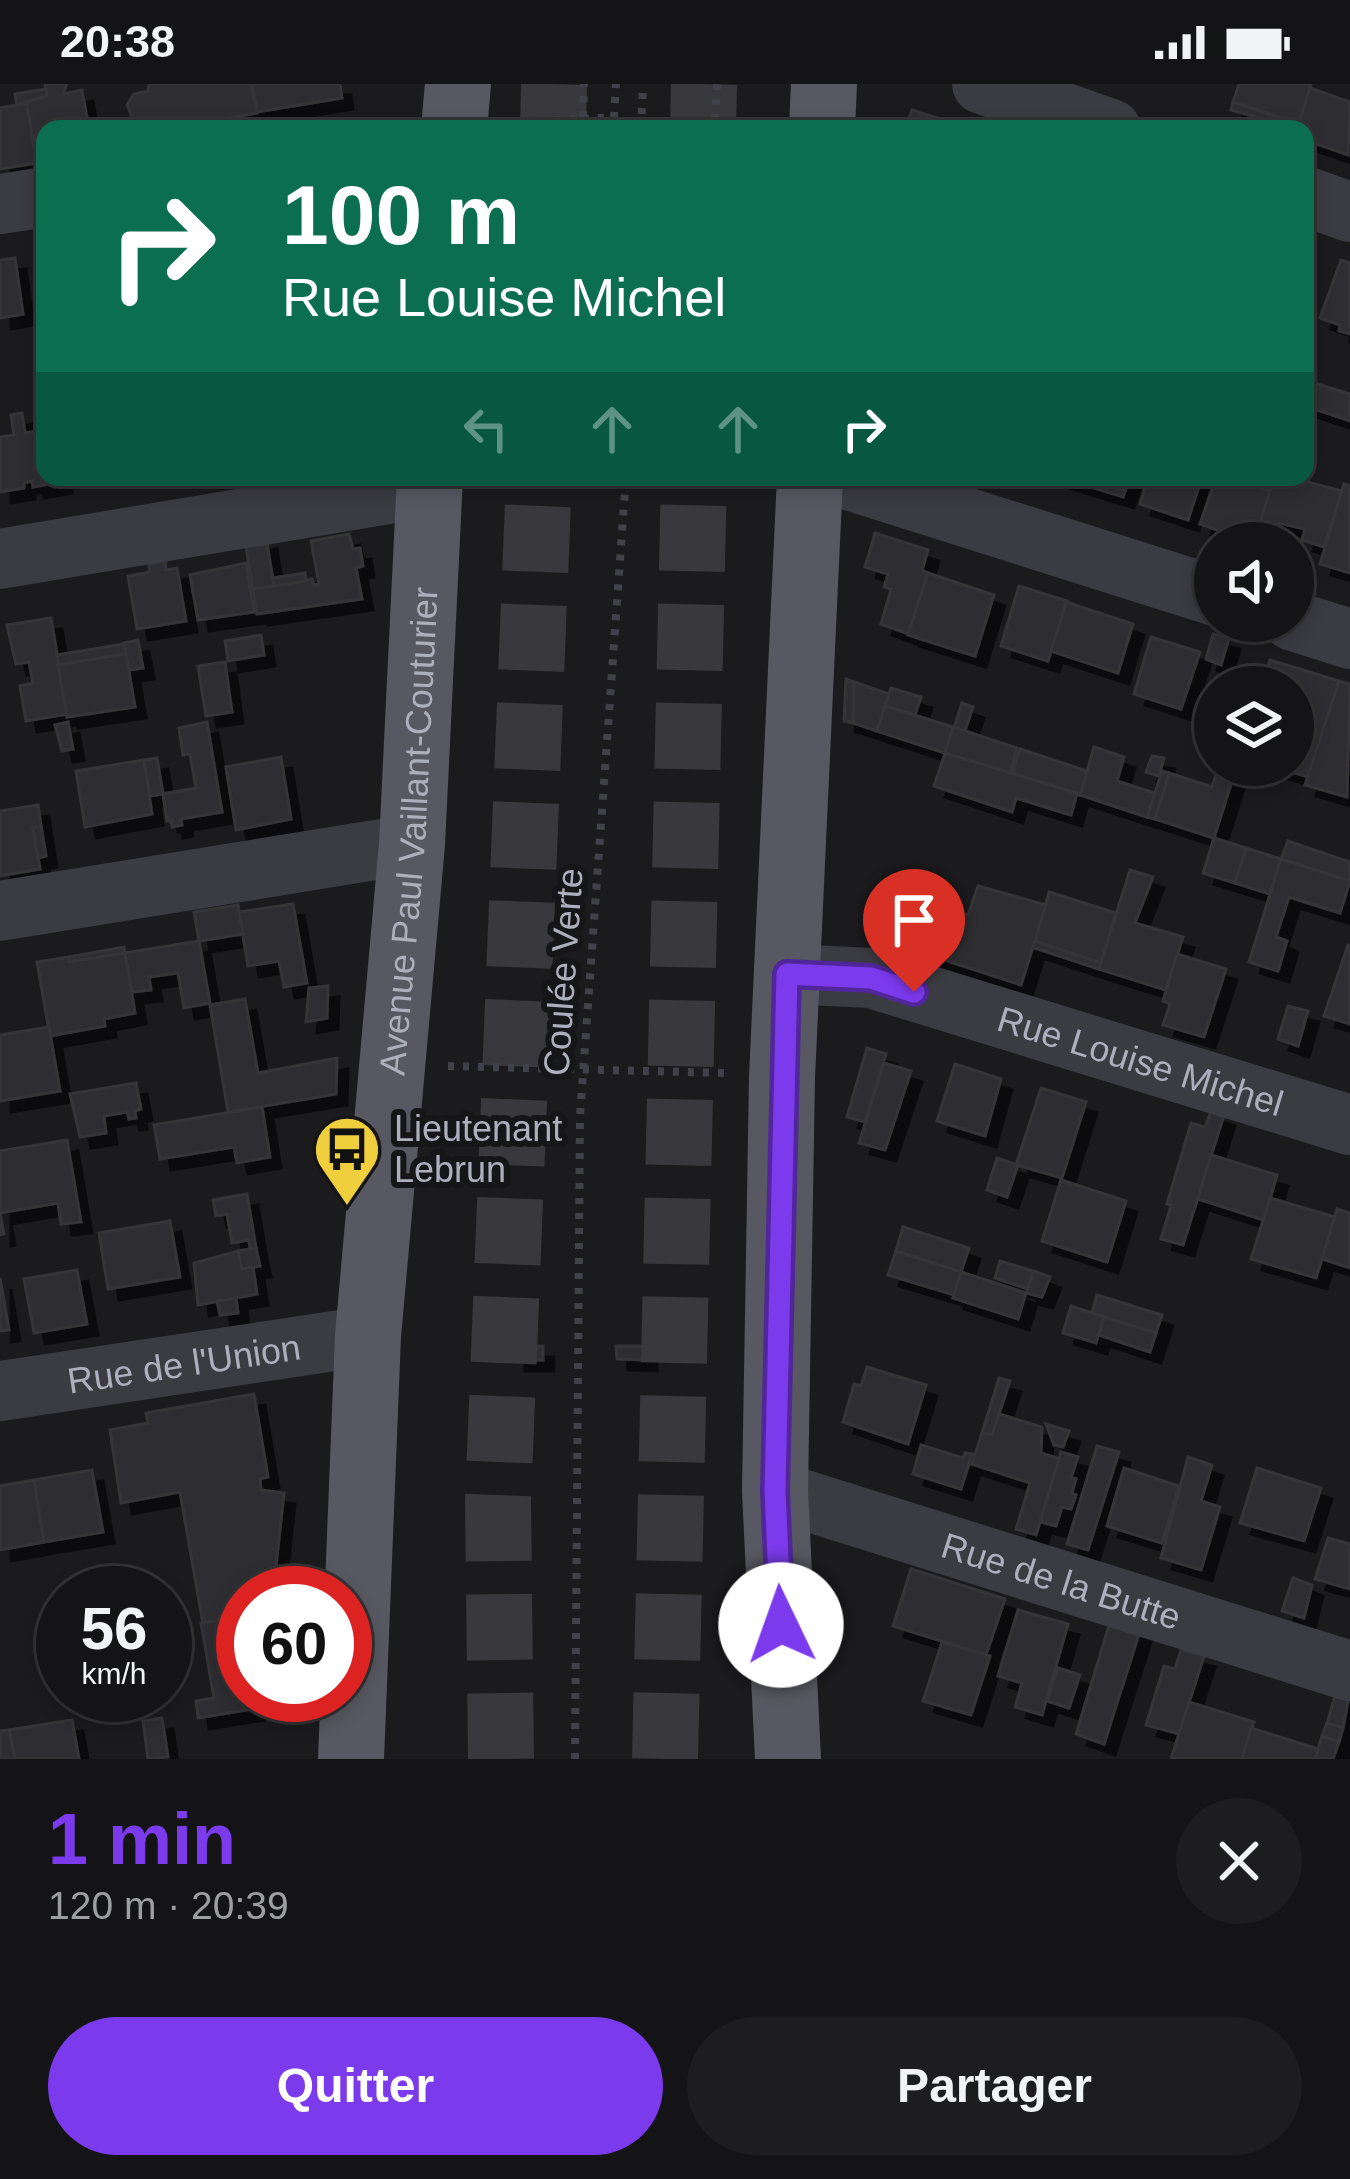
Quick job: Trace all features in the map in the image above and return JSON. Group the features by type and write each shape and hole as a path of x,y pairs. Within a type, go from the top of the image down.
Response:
{"main road":[{"name":"Avenue Paul Vaillant-Couturier","path":"351,1759 368,1336 412,844 430,486"},
{"path":"788,1759 775,1491 787,974 810,486"}],"street":[{"path":"982,84 1086,120"},
{"path":"0,204 36,198"},
{"path":"1314,199 1350,212"},
{"path":"0,559 408,486"},
{"path":"867,486 1194,589"},
{"path":"1314,628 1350,639"},
{"path":"0,911 412,844"},
{"name":"Rue Louise Michel","path":"787,974 871,978 1350,1125"},
{"name":"Rue de l'Union","path":"0,1391 368,1336"},
{"name":"Rue de la Butte","path":"775,1491 1350,1670"}],"path":[{"path":"583,119 584,84"},
{"path":"558,120 614,116 616,84"},
{"path":"641,120 643,84"},
{"path":"715,120 717,84"},
{"path":"457,101 487,92 484,120"},
{"path":"726,120 810,112"},
{"name":"Coulée Verte","path":"575,1759 583,1068 625,486"},
{"path":"435,1066 729,1073 730,1052"}],"building":[{"path":"45,84 67,84 63,94 82,90 87,120 36,120 34,149 26,100 47,96"},
{"path":"149,84 251,84 257,113 226,120 133,120 127,105 134,94 148,91"},
{"path":"252,84 340,84 342,98 257,112"},
{"path":"1239,84 1311,84 1299,120 1233,102"},
{"path":"1310,88 1350,102 1348,155 1314,143 1314,120 1300,120"},
{"path":"46,89 47,96 17,105 15,94"},
{"path":"1233,102 1286,120 1266,120 1231,110"},
{"path":"27,103 36,163 0,169 0,108"},
{"path":"912,110 943,120 909,120"},
{"path":"15,258 23,314 0,318 0,260"},
{"path":"1341,260 1350,263 1350,334 1320,318"},
{"path":"1314,383 1350,394 1350,421 1314,409"},
{"path":"22,413 25,433 36,431 39,486 33,487 32,481 24,483 24,488 0,492 0,437 14,435 11,415"},
{"path":"1314,484 1342,491 1324,547 1314,544 1314,522 1260,522 1271,486"},
{"path":"1344,484 1350,486 1350,573 1320,564"},
{"path":"1087,486 1109,486 1125,491 1123,497"},
{"path":"1145,486 1199,486 1188,520 1140,504"},
{"path":"1213,486 1256,486 1270,491 1260,522 1201,522"},
{"path":"875,533 928,550 922,570 928,573 909,634 881,624 891,589 884,587 888,574 865,567"},
{"path":"349,534 353,549 360,548 363,566 356,568 362,599 257,614 253,589 312,579 314,585 319,584 311,541"},
{"path":"266,538 274,586 253,589 245,541"},
{"path":"165,561 166,570 177,568 186,621 137,629 128,576 150,572 149,564"},
{"path":"246,563 254,612 198,620 190,575"},
{"path":"305,573 306,581 274,586 273,578"},
{"path":"928,573 994,595 975,656 908,635"},
{"path":"1019,586 1067,601 1048,661 1001,646"},
{"path":"1066,602 1133,624 1118,673 1051,651"},
{"path":"51,618 67,714 26,721 20,686 33,683 29,662 16,664 7,625"},
{"path":"261,635 264,655 228,661 225,641"},
{"path":"1151,637 1200,652 1181,709 1134,694"},
{"path":"138,640 143,668 129,670 124,643"},
{"path":"1211,642 1228,642 1221,665 1206,659"},
{"path":"124,644 126,654 58,665 57,655"},
{"path":"126,654 135,707 67,717 58,665"},
{"path":"225,662 232,712 206,716 198,666"},
{"path":"1314,673 1339,681 1314,758"},
{"path":"846,679 854,682 853,723 844,721"},
{"path":"1339,681 1350,684 1347,797 1308,786 1314,786 1314,757"},
{"path":"854,682 889,694 877,731 853,723"},
{"path":"891,688 921,697 915,715 885,706"},
{"path":"962,703 973,707 965,731 954,728"},
{"path":"885,706 953,727 945,753 877,731"},
{"path":"68,722 73,749 62,751 55,725"},
{"path":"207,722 222,812 181,819 182,825 172,827 163,794 196,788 179,728"},
{"path":"953,727 1017,748 1010,773 945,753"},
{"path":"1094,747 1124,757 1117,781 1155,793 1147,817 1080,795"},
{"path":"1020,749 1087,771 1080,795 1012,773"},
{"path":"945,753 1077,793 1071,815 1016,798 1012,812 934,786"},
{"path":"1152,756 1164,758 1159,776 1146,772"},
{"path":"281,757 291,819 236,830 226,767"},
{"path":"157,758 163,794 150,796 144,760"},
{"path":"144,760 152,814 85,827 76,771"},
{"path":"1162,771 1169,773 1155,819 1147,817"},
{"path":"1169,773 1194,781 1194,786 1230,786 1214,838 1155,819"},
{"path":"38,805 41,826 33,828 40,869 0,876 0,811"},
{"path":"41,826 46,856 38,858 33,828"},
{"path":"1214,838 1246,848 1235,883 1203,873"},
{"path":"1288,841 1350,862 1350,881 1281,859"},
{"path":"1246,848 1281,859 1270,894 1235,883"},
{"path":"1281,859 1350,881 1340,913 1289,897 1276,937 1287,941 1278,971 1249,962"},
{"path":"1130,870 1153,877 1135,923 1183,937 1166,990 1099,969"},
{"path":"978,886 1046,905 1021,985 886,941 901,894 968,915"},
{"path":"1049,892 1116,913 1101,963 1035,941"},
{"path":"293,904 307,983 284,987 279,961 248,966 239,912"},
{"path":"238,905 243,934 199,941 194,912"},
{"path":"199,941 210,1003 184,1008 178,973 149,977 151,990 132,992 125,953"},
{"path":"1035,941 1101,963 1099,969 1032,947"},
{"path":"1350,946 1350,1024 1324,1016"},
{"path":"124,947 125,953 69,962 69,957"},
{"path":"125,953 135,1013 104,1019 105,1026 50,1036 37,962"},
{"path":"1177,954 1226,969 1204,1037 1163,1025 1170,1004 1163,1001"},
{"path":"328,986 327,1018 306,1022 309,988"},
{"path":"245,999 258,1073 337,1058 336,1094 228,1112 210,1005"},
{"path":"1288,1006 1308,1011 1298,1046 1278,1039"},
{"path":"49,1027 60,1091 0,1101 0,1035"},
{"path":"867,1048 886,1054 865,1122 847,1117"},
{"path":"884,1063 911,1071 885,1150 859,1143"},
{"path":"955,1064 1001,1079 985,1136 937,1121"},
{"path":"136,1083 141,1109 135,1111 136,1118 129,1119 127,1112 104,1116 106,1133 80,1137 70,1094"},
{"path":"1041,1088 1086,1102 1062,1178 1016,1165"},
{"path":"262,1107 270,1157 237,1163 234,1147 160,1159 154,1125"},
{"path":"1211,1111 1224,1115 1183,1245 1161,1239 1191,1123 1205,1127"},
{"path":"67,1140 81,1222 61,1224 58,1203 0,1213 0,1151"},
{"path":"1211,1155 1277,1175 1264,1220 1198,1199"},
{"path":"997,1158 1018,1165 1007,1197 987,1190"},
{"path":"1061,1180 1126,1201 1107,1262 1042,1241"},
{"path":"247,1194 256,1248 250,1249 249,1240 232,1243 227,1214 216,1216 213,1200"},
{"path":"1270,1198 1335,1217 1316,1278 1251,1259"},
{"path":"1337,1209 1350,1213 1350,1268 1322,1259"},
{"path":"170,1221 180,1277 108,1289 99,1233"},
{"path":"903,1227 969,1248 961,1272 896,1251"},
{"path":"256,1248 260,1266 242,1269 238,1251"},
{"path":"238,1251 242,1269 253,1267 257,1294 198,1305 194,1263"},
{"path":"896,1251 961,1272 954,1295 888,1275"},
{"path":"1000,1261 1033,1271 1028,1289 995,1278"},
{"path":"77,1270 87,1324 34,1333 24,1279"},
{"path":"1034,1271 1050,1277 1042,1297 1026,1293"},
{"path":"961,1272 1026,1293 1018,1319 953,1298"},
{"path":"0,1278 9,1330 0,1331"},
{"path":"1097,1295 1162,1315 1156,1333 1092,1313"},
{"path":"236,1298 238,1313 220,1315 217,1301"},
{"path":"1071,1306 1104,1317 1096,1343 1063,1333"},
{"path":"1104,1317 1156,1333 1150,1352 1099,1335"},
{"path":"514,1346 543,1346 543,1360 514,1360"},
{"path":"616,1346 646,1346 646,1360 617,1359"},
{"path":"867,1367 926,1385 908,1444 843,1422 854,1384 861,1386"},
{"path":"999,1378 1010,1381 992,1435 982,1433"},
{"path":"254,1394 268,1477 260,1479 261,1490 284,1493 276,1566 216,1566 216,1621 203,1624 180,1492 121,1503 110,1430 148,1423 146,1413"},
{"path":"999,1414 1042,1427 1041,1453 1060,1459 1036,1535 1016,1529 1030,1483 972,1464 982,1433 992,1435"},
{"path":"1046,1424 1069,1431 1063,1447 1054,1445"},
{"path":"921,1445 963,1458 965,1453 972,1454 961,1489 913,1474"},
{"path":"1097,1446 1119,1452 1088,1550 1067,1544"},
{"path":"1061,1452 1078,1457 1071,1478 1076,1479 1072,1493 1076,1495 1071,1509 1062,1507 1056,1526 1040,1522"},
{"path":"1188,1457 1212,1465 1201,1501 1220,1507 1201,1570 1161,1558"},
{"path":"1124,1468 1179,1486 1162,1543 1107,1526"},
{"path":"1257,1468 1321,1488 1304,1541 1240,1523"},
{"path":"92,1470 103,1532 44,1542 34,1480"},
{"path":"34,1480 44,1542 0,1550 0,1486"},
{"path":"1328,1538 1350,1544 1350,1589 1315,1579"},
{"path":"911,1569 1005,1599 986,1655 893,1626"},
{"path":"1293,1578 1312,1585 1304,1618 1282,1611"},
{"path":"1018,1610 1068,1624 1042,1715 1015,1707 1022,1683 998,1676"},
{"path":"216,1621 216,1715 198,1718 196,1701 214,1698 201,1623"},
{"path":"1110,1622 1140,1631 1104,1744 1076,1734"},
{"path":"942,1642 990,1656 971,1715 923,1701"},
{"path":"1181,1650 1204,1656 1179,1734 1146,1725 1164,1666 1175,1669"},
{"path":"1058,1668 1080,1675 1069,1708 1047,1701"},
{"path":"1338,1687 1350,1690 1343,1728 1327,1723"},
{"path":"1189,1702 1254,1722 1242,1759 1171,1759"},
{"path":"72,1722 79,1759 15,1759 9,1730"},
{"path":"143,1722 163,1722 168,1757 148,1759"},
{"path":"1327,1723 1343,1728 1339,1742 1322,1736"},
{"path":"1251,1728 1318,1749 1315,1759 1242,1759"},
{"path":"9,1730 15,1759 0,1759 0,1731"},
{"path":"1322,1736 1339,1742 1333,1759 1315,1759"}],"tunnel":[{"path":"553,120 554,84"},
{"path":"703,120 704,84"},
{"path":"501,1759 498,1502 539,486"},
{"path":"665,1759 694,486"}],"place":[{"name":"Lieutenant Lebrun","path":"347,1208"}],"route":[{"path":"781,1625 775,1491 787,974 871,978 914,992"}]}
